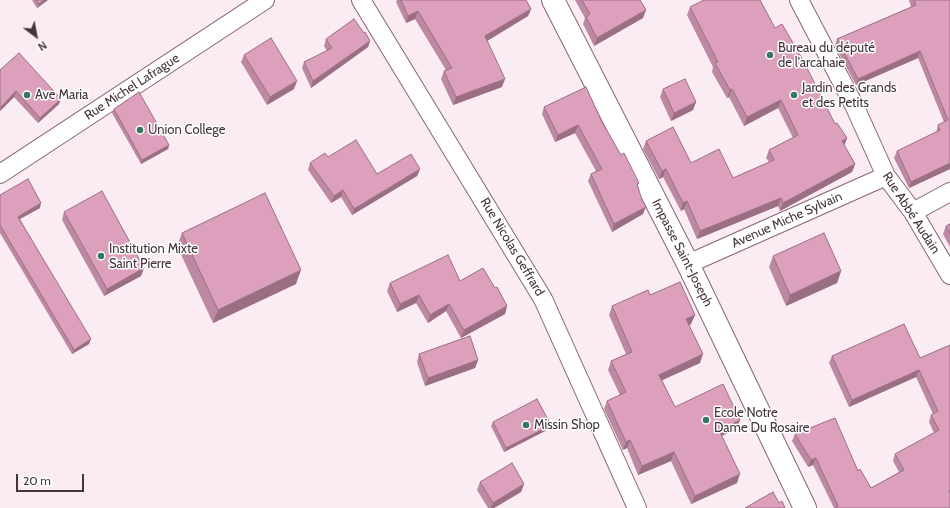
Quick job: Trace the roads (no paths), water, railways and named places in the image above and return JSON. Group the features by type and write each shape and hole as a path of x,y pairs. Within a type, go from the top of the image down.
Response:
{"street":[{"name":"Rue Michel Lafrague","path":"0,174 265,0"},
{"name":"Rue Nicolas Geffrard","path":"362,0 543,299 637,508"},
{"name":"Impasse Saint-Joseph","path":"553,0 688,264 805,508"},
{"name":"Rue Abbé Audain","path":"799,0 854,105 886,176 913,212 950,274"},
{"name":"Avenue Miche Sylvain","path":"688,264 886,176"},
{"path":"913,212 950,192"}],"place":[{"name":"Bureau du député de l'arcahaie","path":"770,55"},
{"name":"Ave Maria","path":"27,95"},
{"name":"Jardin des Grands et des Petits","path":"794,95"},
{"name":"Union College","path":"140,130"},
{"name":"Institution Mixte Saint Pierre","path":"101,256"},
{"name":"Ecole Notre Dame Du Rosaire","path":"706,420"},
{"name":"Missin Shop","path":"526,425"}]}
